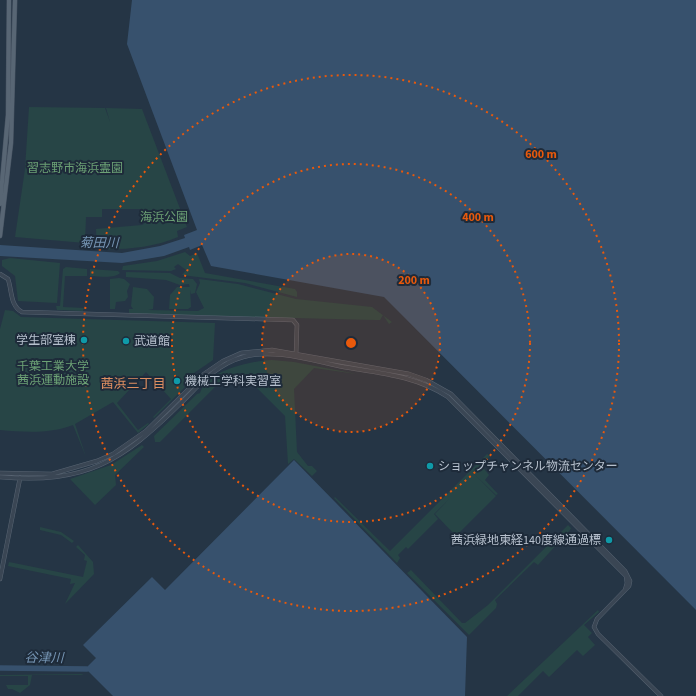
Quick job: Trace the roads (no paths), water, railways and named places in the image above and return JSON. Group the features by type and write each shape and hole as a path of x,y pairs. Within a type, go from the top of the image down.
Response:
{"main road":[{"path":"0,204 8,115 10,0"},
{"path":"0,236 11,143 15,0"}],"street":[{"path":"0,274 8,279 13,303 18,310 22,312 293,320 297,325 296,356"},
{"path":"0,473 40,479 66,476 99,466 114,458 150,433 204,379 224,364 234,360 262,354 296,356 418,381 448,397 626,571 629,577 630,586 597,619 594,628 660,696"},
{"path":"0,477 20,477"},
{"path":"0,579 20,477"}],"water":[{"path":"132,0 696,0 696,610 384,297 211,266 202,245 190,250 189,247 164,256 122,263 0,256 0,245 122,253 160,246 185,238 184,235 197,230 127,44"},
{"path":"294,460 467,637 465,696 113,696 87,670 88,666 96,658 83,645 152,577 165,590"}],"waterway":[{"name":"谷津川","path":"0,668 87,669"}],"place":[{"name":"学生部室棟","path":"84,340"},
{"name":"武道館","path":"126,341"},
{"name":"機械工学科実習室","path":"177,381"},
{"name":"ショップチャンネル物流センター","path":"430,466"},
{"name":"茜浜緑地東経140度線通過標","path":"609,540"}],"district":[{"name":"茜浜三丁目","path":"133,383"}],"park label":[{"name":"習志野市海浜霊園","path":"75,168"},
{"name":"海浜公園","path":"164,217"},
{"name":"千葉工業大学 茜浜運動施設","path":"53,373"}],"water label":[{"name":"菊田川","path":"99,242"}]}
